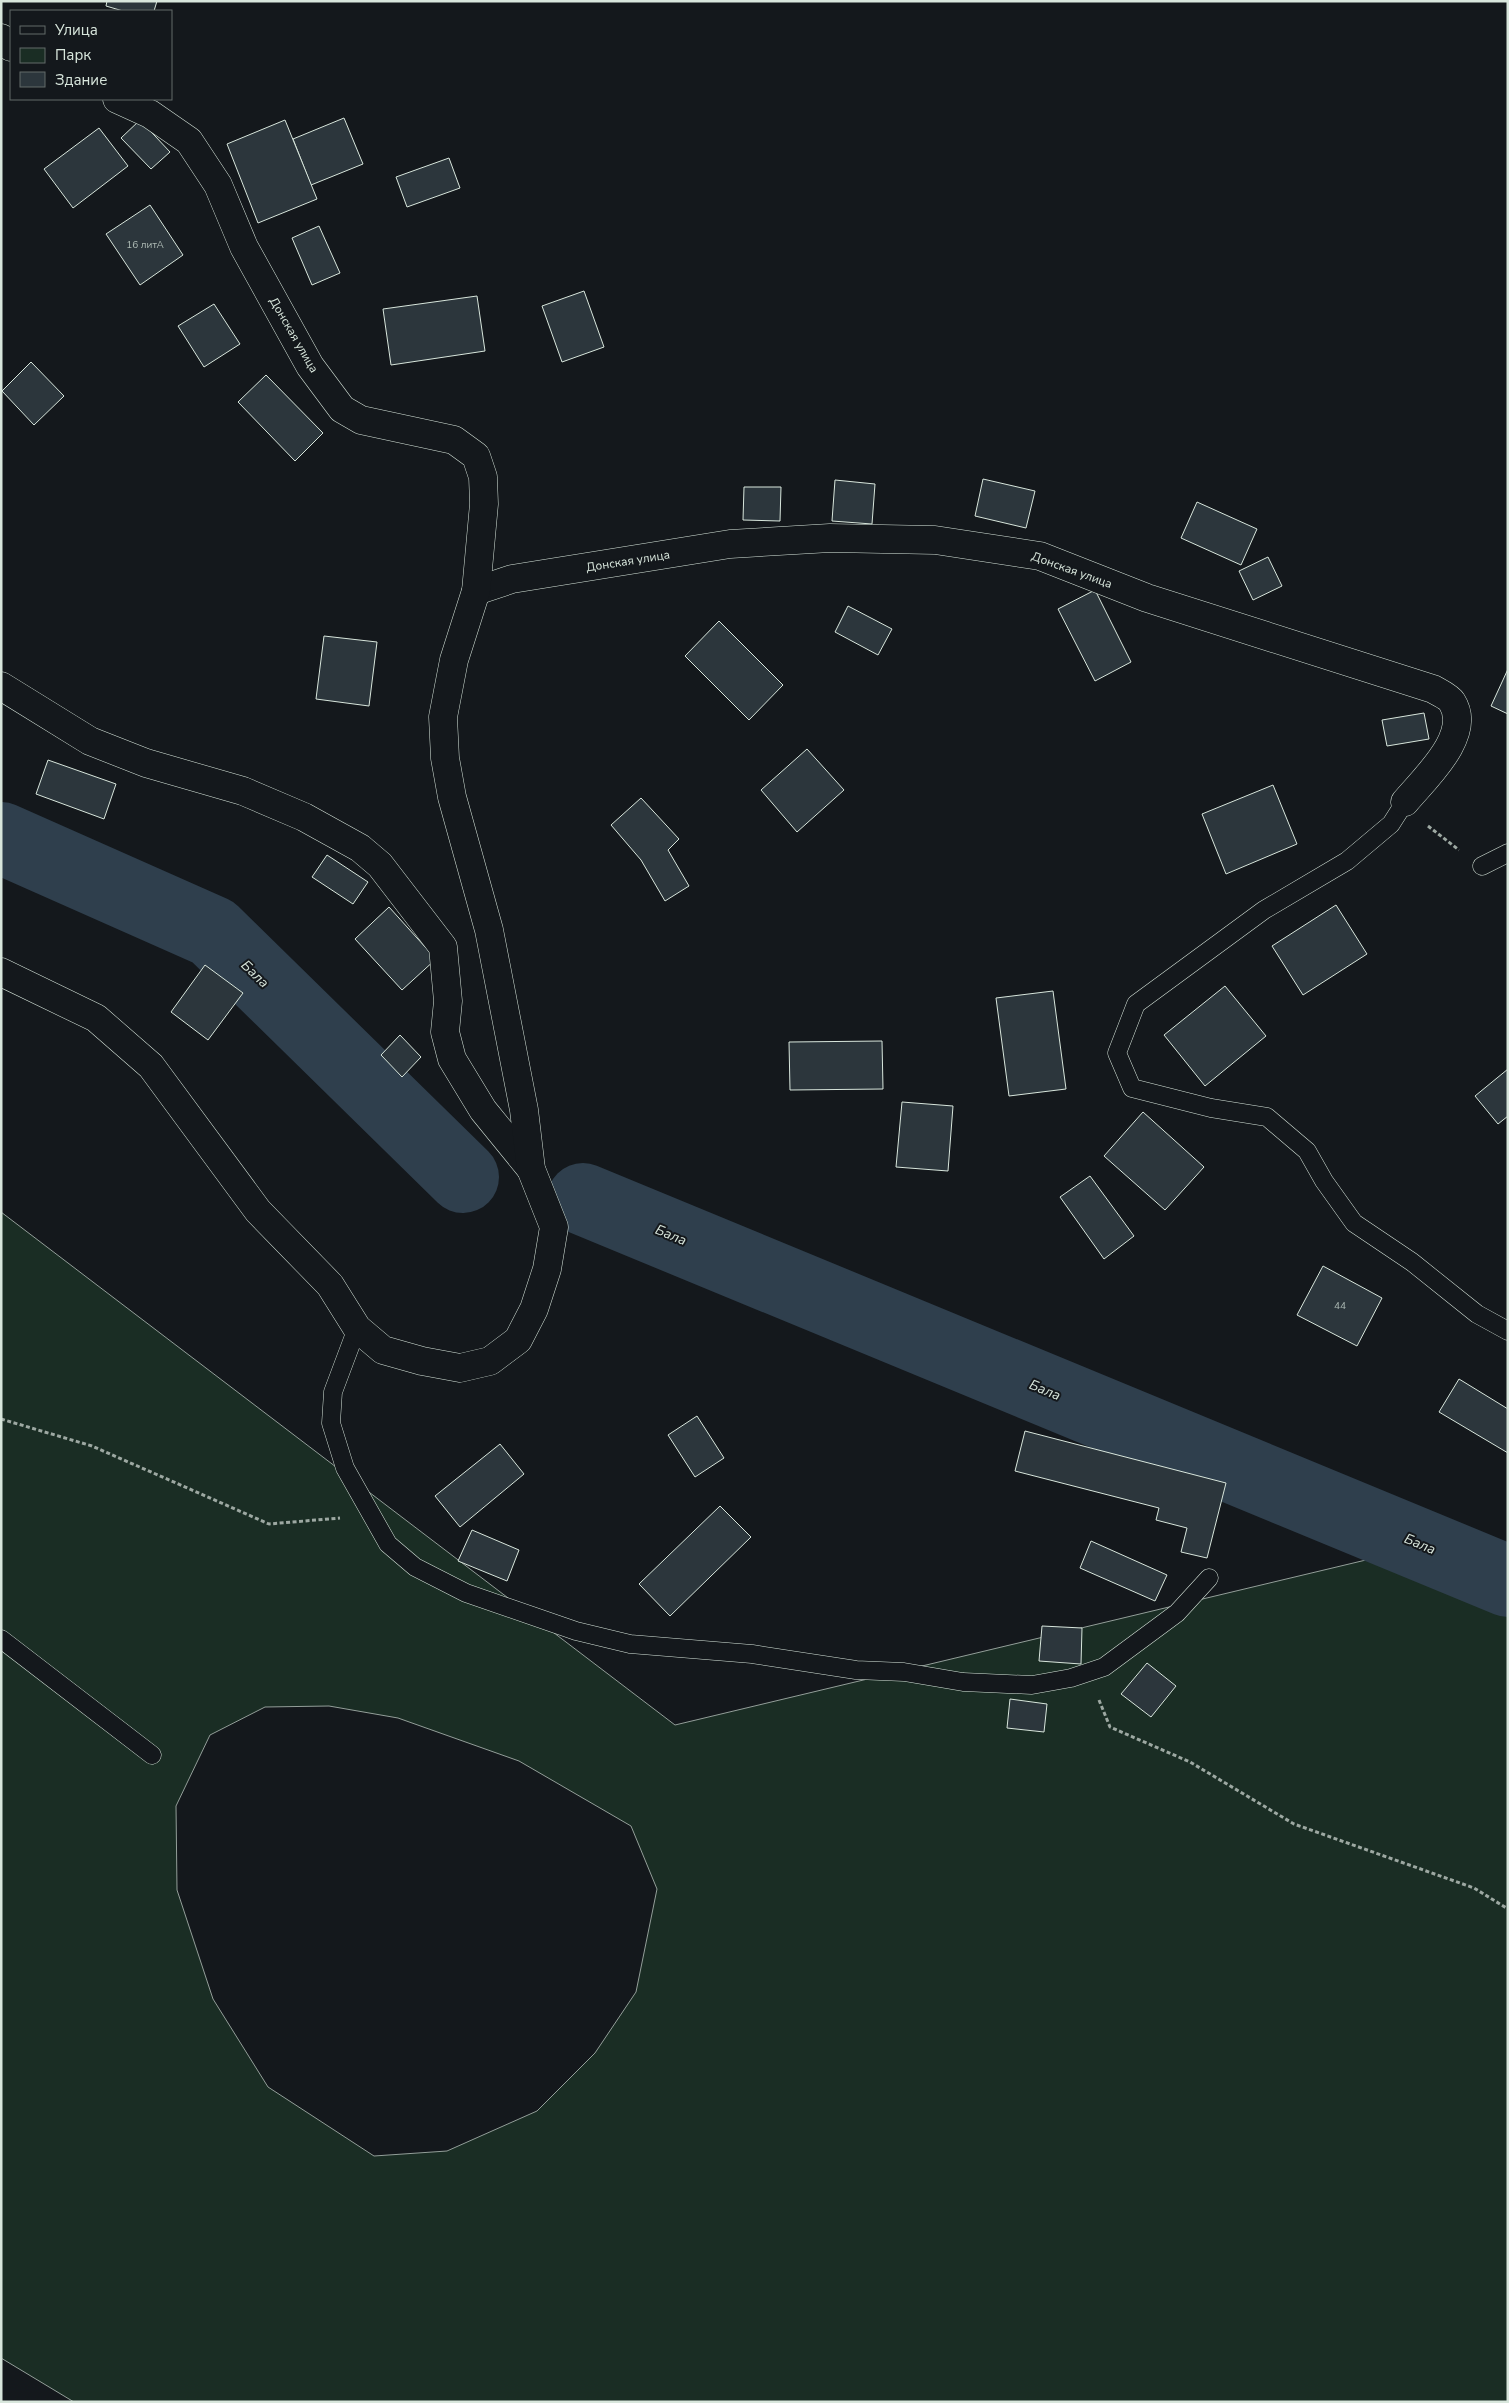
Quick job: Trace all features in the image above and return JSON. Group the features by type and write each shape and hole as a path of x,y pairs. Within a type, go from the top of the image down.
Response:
{"street":[{"name":"Донская улица","path":"119,100 150,114 189,141 218,185 244,247 310,366 342,409 361,420 454,440 476,456 483,477 484,504 476,591 512,579 730,544 830,538 935,540 1040,556 1147,598 1433,689 1452,702 1458,725 1450,749 1405,802"},
{"path":"1,972 96,1018 151,1066 258,1211 330,1285 357,1328 383,1350 422,1361 460,1368 490,1361 518,1340 534,1309 547,1269 554,1227 531,1169 524,1110 490,930 452,797 445,758 443,717 454,660 476,591"},
{"path":"1,686 90,741 146,763 243,791 304,817 360,848 380,865 443,947 448,1001 446,1032 452,1059 483,1110 531,1169"}],"lane":[{"path":"1405,802 1391,824 1347,861 1264,910 1136,1004 1118,1054 1132,1088 1210,1108 1267,1117 1307,1151 1324,1181 1354,1224 1412,1262 1476,1314 1508,1331"},
{"path":"1482,866 1508,853"},
{"path":"357,1328 334,1392 331,1423 345,1468 388,1544 415,1567 466,1592 576,1631 630,1644 752,1654 856,1670 904,1672 963,1682 1032,1685 1071,1678 1104,1666 1177,1613 1209,1578"},
{"path":"1,1639 152,1755"}],"path":[{"path":"1405,802 1430,828 1482,866"},
{"path":"1,1419 92,1446 269,1524 370,1515"},
{"path":"1088,1672 1110,1728 1190,1762 1294,1824 1474,1888 1508,1909"}],"green space":[{"path":"1,1212 675,1725 1391,1554 1508,1613 1508,2402 74,2402 1,2358","holes":["329,1706 398,1718 519,1761 631,1826 657,1889 636,1992 595,2053 537,2111 447,2151 374,2156 268,2087 213,1999 177,1890 176,1806 210,1735 265,1707"]}],"building":[{"path":"107,1 157,1 154,10 120,10 106,6"},
{"path":"344,118 363,164 311,185 293,139"},
{"path":"140,120 170,152 151,169 121,138"},
{"path":"285,120 317,199 258,223 227,144"},
{"path":"99,128 128,166 73,208 44,169"},
{"path":"449,158 460,188 407,207 396,177"},
{"path":"150,205 183,255 140,285 106,234"},
{"path":"319,226 340,273 312,285 292,238"},
{"path":"584,291 604,347 562,362 542,306"},
{"path":"477,296 485,351 391,365 383,309"},
{"path":"214,304 240,344 204,367 178,326"},
{"path":"31,362 64,396 34,425 2,391"},
{"path":"266,375 323,433 295,461 238,402"},
{"path":"983,479 1035,491 1026,528 975,516"},
{"path":"835,480 875,484 872,524 832,521"},
{"path":"744,487 781,487 780,521 743,520"},
{"path":"1197,502 1257,529 1241,565 1181,538"},
{"path":"1268,557 1282,586 1253,600 1239,571"},
{"path":"1095,590 1131,662 1095,681 1058,609"},
{"path":"848,606 892,629 878,655 835,632"},
{"path":"719,621 783,685 749,720 685,656"},
{"path":"324,636 377,642 369,706 316,699"},
{"path":"1508,669 1508,714 1491,706"},
{"path":"1424,713 1429,739 1387,746 1382,720"},
{"path":"807,749 844,790 797,832 761,790"},
{"path":"48,760 116,784 104,819 36,794"},
{"path":"1273,785 1297,844 1226,874 1202,814"},
{"path":"641,798 679,839 668,850 689,886 665,901 641,860 611,825"},
{"path":"327,855 368,882 353,904 312,877"},
{"path":"1336,905 1367,954 1303,995 1272,946"},
{"path":"389,907 436,959 402,990 355,939"},
{"path":"205,965 243,993 208,1040 171,1012"},
{"path":"1225,986 1266,1036 1205,1086 1164,1035"},
{"path":"1053,991 1066,1089 1009,1096 996,998"},
{"path":"400,1035 421,1057 402,1077 381,1055"},
{"path":"882,1041 883,1089 790,1090 789,1042"},
{"path":"1508,1069 1508,1116 1498,1124 1475,1096"},
{"path":"902,1102 953,1106 948,1171 896,1167"},
{"path":"1143,1112 1204,1167 1165,1210 1104,1156"},
{"path":"1090,1176 1134,1236 1104,1259 1060,1197"},
{"path":"1323,1266 1382,1298 1357,1346 1297,1315"},
{"path":"1459,1379 1508,1409 1508,1453 1439,1412"},
{"path":"697,1416 724,1458 695,1477 668,1435"},
{"path":"1025,1431 1226,1483 1207,1558 1181,1552 1187,1528 1156,1520 1159,1508 1015,1471"},
{"path":"500,1444 524,1474 460,1527 435,1496"},
{"path":"720,1506 751,1537 670,1616 639,1584"},
{"path":"472,1530 519,1550 507,1581 458,1561"},
{"path":"1091,1541 1167,1575 1155,1601 1080,1568"},
{"path":"1042,1626 1082,1628 1081,1664 1039,1661"},
{"path":"1147,1663 1176,1686 1151,1717 1121,1694"},
{"path":"1010,1699 1047,1704 1044,1732 1007,1728"}],"waterway":[{"name":"Бала","path":"1,838 213,932 463,1177"},
{"name":"Бала","path":"583,1199 1508,1581"}]}
